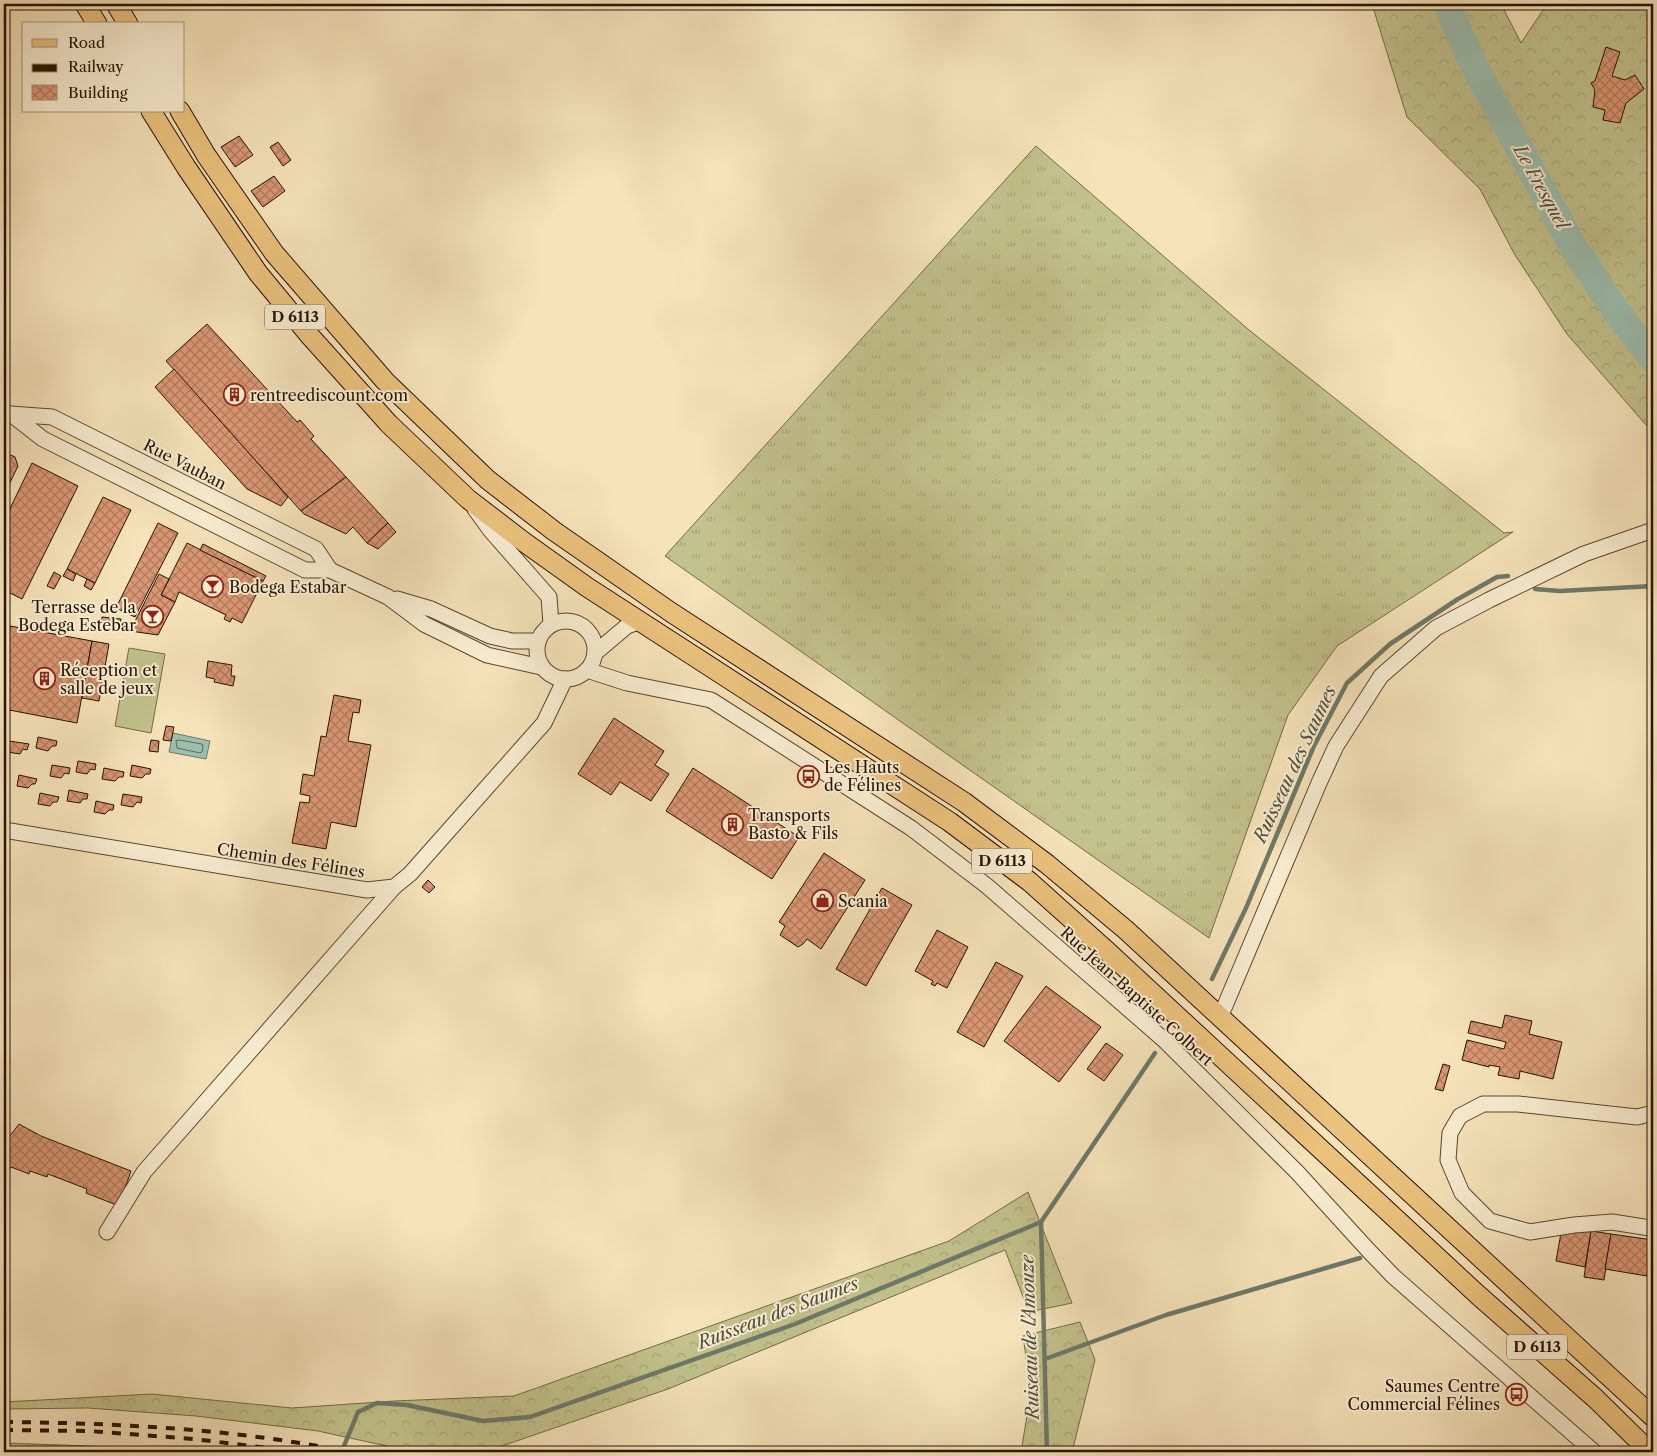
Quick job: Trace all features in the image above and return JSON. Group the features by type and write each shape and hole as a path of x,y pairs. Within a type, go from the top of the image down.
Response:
{"main road":[{"path":"85,4 96,22"},
{"path":"116,4 127,22"},
{"name":"D 6113","path":"153,112 186,166 264,280 310,336 389,424 468,500 587,587 950,822 1030,882 1478,1295 1596,1399 1650,1452"},
{"name":"D 6113","path":"181,112 206,155 274,253 385,380 488,480 554,531 672,612 964,802 1047,864 1119,924 1653,1417"}],"street":[{"name":"Rue Vauban","path":"7,414 44,440 305,570 330,570 388,597 431,609 490,636 512,641 537,641"},
{"name":"Rue Vauban","path":"7,414 52,417 316,549 330,570"},
{"path":"468,500 491,532 548,597 551,624"},
{"path":"1219,1016 1336,746 1381,676 1436,628 1584,554 1653,530"},
{"name":"Rue Vauban","path":"388,597 424,624 487,655 541,667"},
{"path":"560,621 580,623 592,636 595,653 593,662 587,670 577,677 565,679 551,676 541,667 536,654 537,641 544,629 551,624 560,621"},
{"path":"595,653 627,626 641,621"},
{"name":"Rue Jean-Baptiste Colbert","path":"587,670 627,683 711,700 910,828 987,886 1163,1039 1297,1172 1369,1252 1394,1276 1594,1452"},
{"path":"107,1232 144,1172 394,887 410,874 544,723 565,679"},
{"name":"Chemin des Félines","path":"4,830 367,890 394,887"},
{"path":"1650,1228 1612,1222 1574,1224 1530,1232 1490,1222 1462,1193 1448,1160 1450,1132 1460,1116 1483,1104 1518,1104 1637,1117 1653,1113"}],"green space":[{"path":"1372,4 1501,4 1521,43 1547,4 1653,4 1653,433 1567,334 1515,255 1480,189 1407,117"},
{"path":"1036,146 1249,330 1504,533 1513,532 1337,646 1288,715 1209,938 665,556"},
{"path":"129,648 165,654 151,733 115,726"},
{"path":"1028,1192 1072,1303 1029,1312 1005,1250 668,1389 499,1447 501,1452 414,1452 318,1431 196,1416 88,1408 4,1409 4,1402 152,1394 292,1408 514,1396 949,1241"},
{"path":"1080,1322 1095,1360 1072,1452 1021,1452 1031,1392 1023,1336"},
{"path":"4,1443 90,1446 191,1452 4,1452"}],"water":[{"path":"173,733 210,741 206,759 169,752"}],"building":[{"path":"1606,47 1620,52 1612,76 1625,80 1635,75 1644,89 1626,103 1620,123 1603,120 1605,110 1593,107 1595,90 1591,83 1595,81"},
{"path":"239,136 253,155 235,167 221,147"},
{"path":"278,142 291,160 283,166 270,147"},
{"path":"274,176 285,191 263,207 251,191"},
{"name":"rentreediscount.com","path":"207,324 297,422 300,420 314,436 311,439 346,477 301,511 166,361"},
{"path":"174,369 288,497 281,506 247,489 155,387"},
{"path":"4,452 15,457 18,466 4,495"},
{"path":"32,463 78,486 22,599 4,590 4,521"},
{"path":"346,477 388,523 367,543 353,527 346,534 301,511"},
{"path":"103,497 131,510 95,583 67,569"},
{"path":"158,523 178,533 135,617 116,608"},
{"path":"388,523 396,532 378,549 367,543"},
{"name":"Bodega Estabar","path":"187,543 263,581 242,623 232,618 230,622 224,619 226,615 179,592 175,602 161,595"},
{"path":"203,544 266,576 263,581 200,550"},
{"path":"67,569 76,574 73,581 63,576"},
{"path":"54,572 61,576 54,589 47,586"},
{"name":"Terrasse de la Bodega Estebar","path":"159,574 169,579 161,595 175,602 158,635 130,631"},
{"path":"87,579 95,583 91,590 84,586"},
{"path":"102,617 121,619 120,625 101,622"},
{"name":"Réception et salle de jeux","path":"10,626 92,641 77,723 4,709 4,660"},
{"path":"92,641 109,644 99,701 82,698"},
{"path":"208,661 232,665 231,676 235,676 233,686 214,682 215,679 206,677"},
{"path":"334,695 361,700 359,713 353,712 348,741 371,745 356,827 331,822 326,849 292,843 300,802 309,803 310,796 300,794 303,774 314,776 321,736 326,737"},
{"path":"614,718 664,751 655,765 669,774 651,801 620,782 611,795 578,774"},
{"path":"166,726 174,727 171,741 163,740"},
{"path":"38,737 57,741 56,746 52,746 48,751 36,748"},
{"path":"151,740 159,741 158,752 149,751"},
{"path":"9,741 29,744 27,750 23,749 20,754 7,752"},
{"path":"78,761 96,764 95,770 91,769 87,774 76,772"},
{"path":"52,765 70,768 69,774 65,773 61,778 50,776"},
{"path":"132,765 151,769 150,774 146,774 142,778 130,776"},
{"path":"104,768 124,772 123,777 119,777 115,781 102,779"},
{"name":"Transports Basto & Fils","path":"693,768 799,837 772,879 666,811"},
{"path":"19,775 37,779 35,784 28,788 17,786"},
{"path":"69,790 88,794 87,799 83,799 80,803 67,801"},
{"path":"40,793 59,797 57,802 53,802 50,806 38,804"},
{"path":"123,794 142,797 141,803 137,802 133,807 121,805"},
{"path":"96,801 114,805 113,810 109,810 105,814 94,812"},
{"name":"Scania","path":"824,853 865,880 821,949 807,939 798,947 780,935 785,926 779,922"},
{"path":"428,880 435,887 429,893 422,887"},
{"path":"882,888 912,905 866,986 836,969"},
{"path":"937,930 968,947 947,988 937,983 935,986 931,984 933,981 915,971"},
{"path":"996,962 1023,976 984,1047 957,1032"},
{"path":"1046,986 1101,1027 1059,1082 1004,1041"},
{"path":"1505,1015 1532,1021 1529,1034 1562,1042 1553,1079 1520,1071 1519,1079 1498,1075 1500,1067 1489,1065 1489,1067 1462,1060 1467,1040 1504,1049 1506,1042 1468,1033 1471,1021 1502,1028"},
{"path":"1106,1043 1123,1055 1104,1081 1087,1069"},
{"path":"1443,1064 1450,1066 1443,1091 1435,1089"},
{"path":"19,1124 41,1136 131,1171 119,1206 86,1193 87,1189 48,1174 47,1177 30,1171 29,1174 11,1167 4,1178 4,1133 9,1137"},
{"path":"1591,1231 1611,1234 1604,1280 1584,1277"},
{"path":"1591,1231 1585,1267 1556,1261 1561,1233"},
{"path":"1611,1234 1653,1240 1653,1277 1605,1269"}],"waterway":[{"name":"Le Fresquel","path":"1447,4 1473,64 1574,248 1616,311 1653,359"},
{"name":"Ruisseau des Saumes","path":"1212,979 1246,908 1314,746 1347,683 1390,644 1458,599 1497,577 1508,576"},
{"name":"Ruisseau des Saumes","path":"1535,589 1560,591 1653,586"},
{"name":"Ruisseau des Saumes","path":"344,1446 358,1412 377,1403 407,1405 483,1421 530,1417 795,1324 1041,1222 1155,1053"},
{"name":"Ruiseau de l'Amouze","path":"1041,1222 1047,1452"},
{"path":"1045,1359 1166,1315 1360,1258"}],"railway":[{"path":"4,1422 91,1424 177,1429 264,1438 349,1452"},
{"path":"4,1430 89,1431 194,1439 300,1452"}],"place":[{"name":"rentreediscount.com","path":"234,395"},
{"name":"Bodega Estabar","path":"213,587"},
{"name":"Terrasse de la Bodega Estebar","path":"152,616"},
{"name":"Réception et salle de jeux","path":"44,679"},
{"name":"Les Hauts de Félines","path":"808,776"},
{"name":"Transports Basto & Fils","path":"732,824"},
{"name":"Scania","path":"822,901"},
{"name":"Saumes Centre Commercial Félines","path":"1516,1395"}]}
